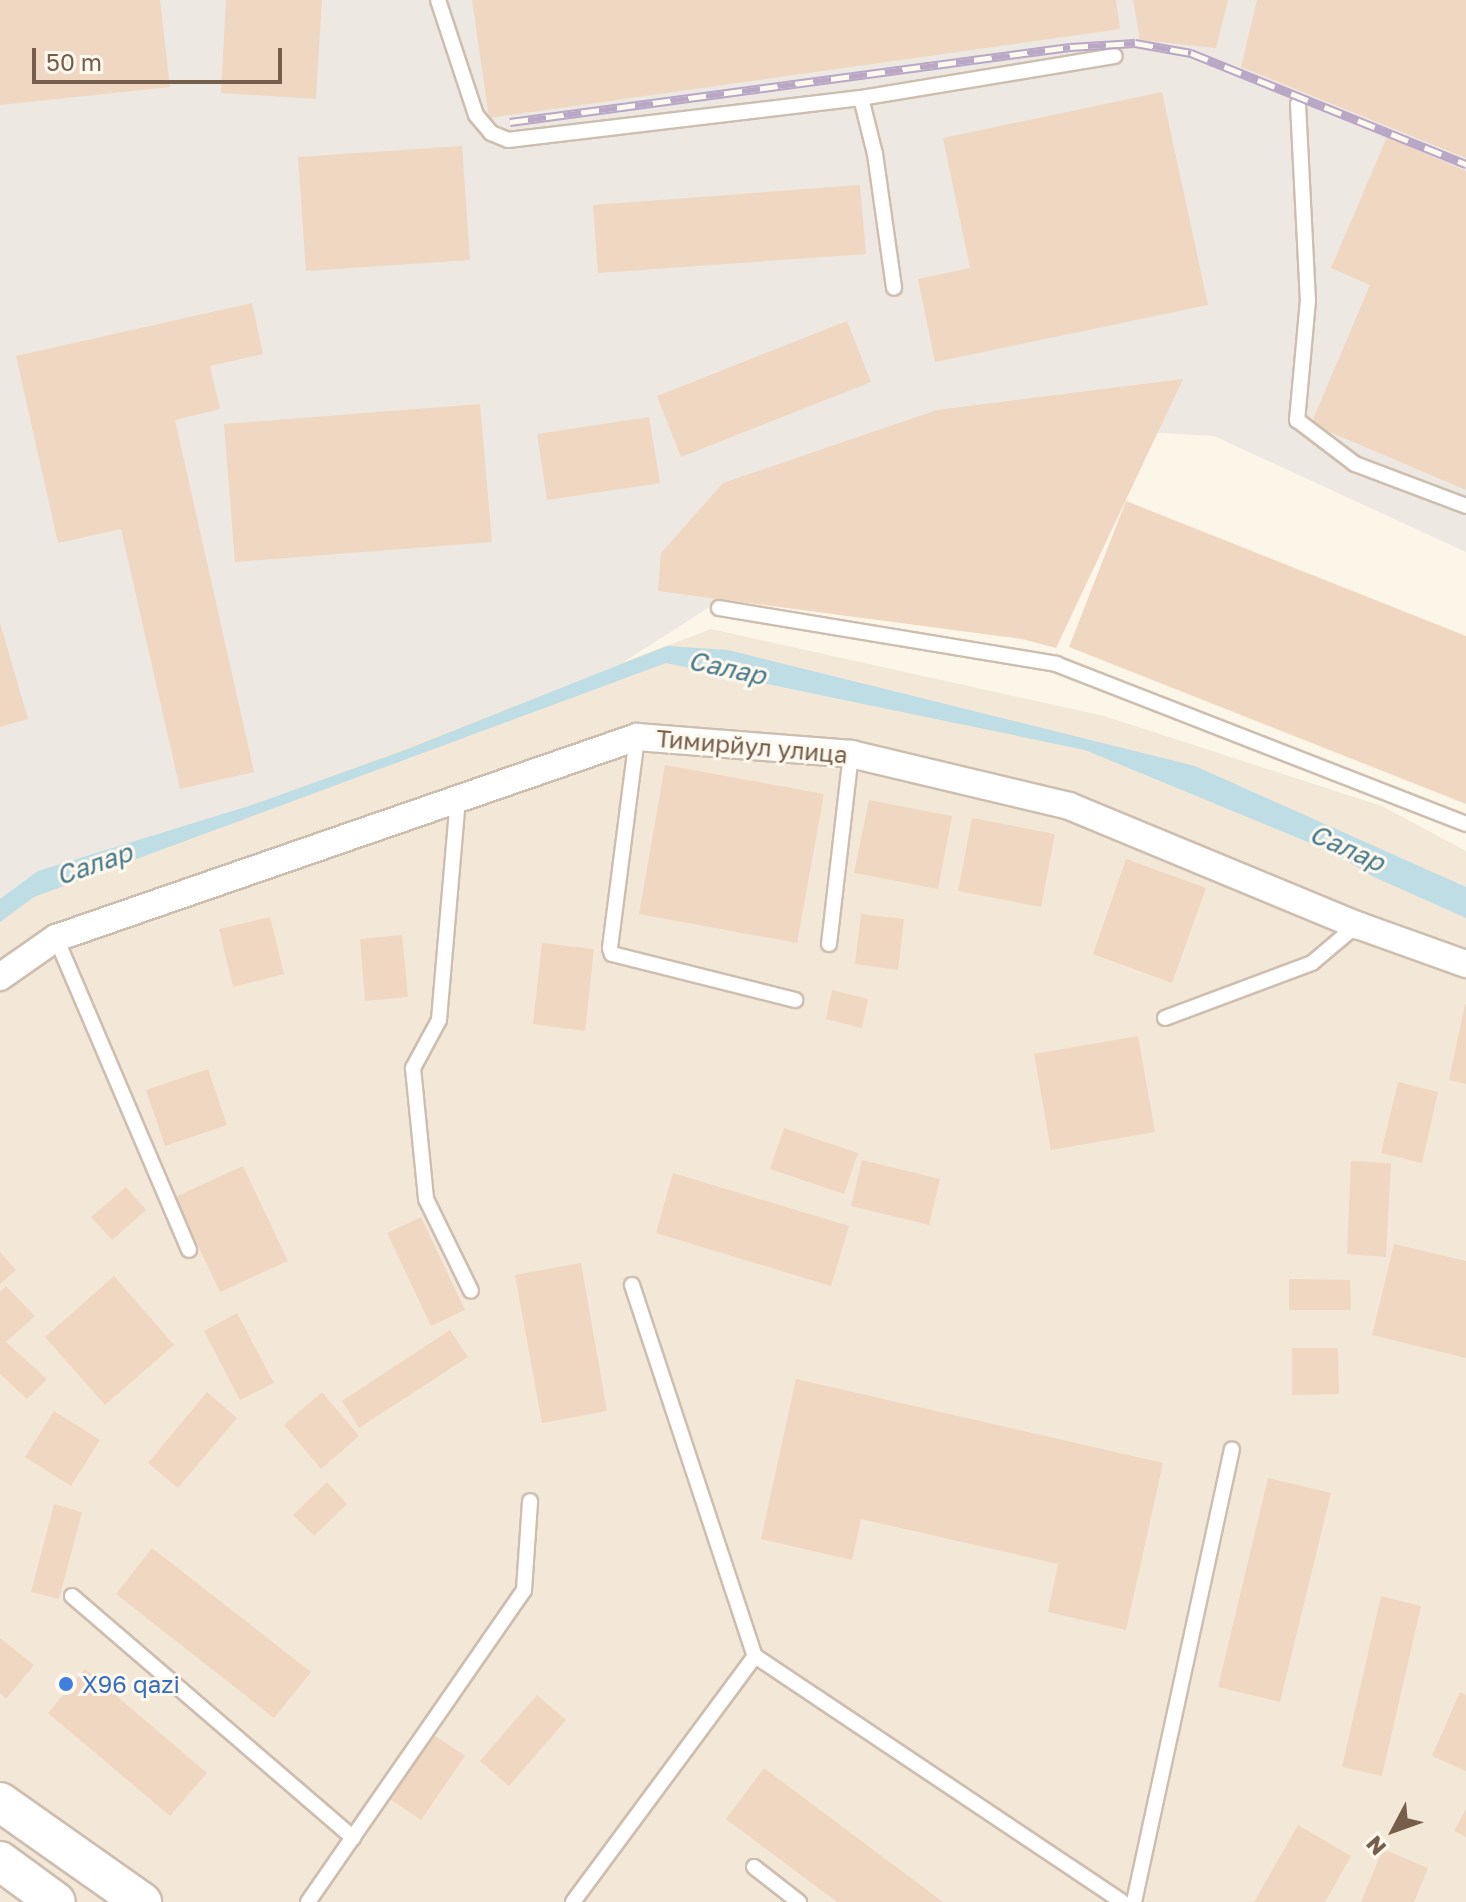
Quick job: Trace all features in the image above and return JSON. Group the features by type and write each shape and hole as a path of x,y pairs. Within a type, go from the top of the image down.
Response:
{"main road":[{"path":"0,1802 142,1902"},
{"path":"0,1861 56,1902"}],"street":[{"name":"Тимирйул улица","path":"0,977 56,938 637,737 851,754 1069,806 1357,925 1466,964"}],"lane":[{"path":"438,0 476,115 491,133 508,140 861,98 1115,56"},
{"path":"861,98 875,154 894,288"},
{"path":"1298,104 1308,300 1297,420 1355,464 1466,506"},
{"path":"719,608 1056,664 1466,824"},
{"path":"637,737 610,948 612,954 795,1000"},
{"path":"829,944 851,754"},
{"path":"458,798 439,1020 413,1068 426,1199 471,1291"},
{"path":"1165,1018 1312,963 1357,925"},
{"path":"56,938 189,1250"},
{"path":"632,1285 755,1656 1122,1902"},
{"path":"1134,1902 1232,1450"},
{"path":"308,1902 524,1590 530,1501"},
{"path":"72,1596 353,1838"},
{"path":"573,1902 755,1656"},
{"path":"754,1867 799,1902"}],"shaded area":[{"path":"0,0 1466,0 1466,552 1214,436 996,423 616,667 40,886 0,915"},
{"path":"711,629 1104,716 1382,806 1466,851 1466,1902 0,1902 0,913 42,882"}],"water":[{"name":"Салар","path":"667,646 728,650 1195,766 1466,887 1466,918 1374,877 1332,852 1085,750 666,663 34,897 0,922 0,899 38,871 252,805 405,750"}],"building":[{"path":"0,0 160,0 170,87 0,105"},
{"path":"226,0 322,0 316,99 221,93"},
{"path":"472,0 1116,0 1120,29 489,118"},
{"path":"1133,0 1228,0 1216,48 1140,40"},
{"path":"1257,0 1466,0 1466,158 1241,67"},
{"path":"1162,92 1208,305 935,362 918,279 970,268 943,138"},
{"path":"1387,137 1466,171 1466,490 1311,424 1370,285 1331,268"},
{"path":"462,146 470,260 306,271 298,157"},
{"path":"860,185 866,254 598,273 593,205"},
{"path":"252,303 263,354 210,366 220,409 175,420 254,772 180,789 121,529 58,543 16,356"},
{"path":"847,321 871,382 681,457 657,396"},
{"path":"1183,379 1056,648 1022,639 658,591 661,553 723,483 937,410"},
{"path":"480,404 492,542 235,562 224,424"},
{"path":"649,417 660,483 547,500 537,434"},
{"path":"1126,501 1466,636 1466,804 1069,647"},
{"path":"0,623 28,719 0,727"},
{"path":"665,765 824,794 797,943 639,914"},
{"path":"869,800 952,816 938,889 854,873"},
{"path":"972,818 1055,834 1041,907 958,891"},
{"path":"1126,859 1206,888 1172,983 1093,954"},
{"path":"861,914 904,919 898,970 855,964"},
{"path":"270,917 284,974 233,987 219,929"},
{"path":"402,935 408,997 365,1001 360,939"},
{"path":"542,943 594,949 585,1031 533,1024"},
{"path":"832,990 868,999 862,1028 826,1019"},
{"path":"1466,1004 1466,1084 1449,1080"},
{"path":"1138,1036 1155,1132 1051,1150 1034,1054"},
{"path":"208,1069 227,1125 165,1146 146,1090"},
{"path":"1398,1082 1438,1092 1422,1163 1381,1153"},
{"path":"784,1128 858,1153 844,1194 770,1169"},
{"path":"862,1160 940,1179 929,1225 851,1206"},
{"path":"1351,1161 1391,1163 1386,1257 1347,1254"},
{"path":"243,1166 288,1261 220,1292 175,1197"},
{"path":"673,1173 849,1226 831,1286 656,1233"},
{"path":"126,1187 146,1210 112,1240 91,1217"},
{"path":"421,1217 465,1310 431,1326 387,1233"},
{"path":"1394,1244 1466,1261 1466,1358 1372,1335"},
{"path":"0,1252 16,1270 0,1284"},
{"path":"581,1263 607,1411 542,1423 515,1275"},
{"path":"114,1276 174,1345 105,1405 45,1337"},
{"path":"1289,1279 1350,1280 1351,1310 1289,1310"},
{"path":"6,1286 35,1316 6,1342 47,1379 27,1399 0,1374 0,1292"},
{"path":"237,1313 274,1383 240,1400 204,1331"},
{"path":"450,1330 468,1357 359,1428 342,1401"},
{"path":"1292,1348 1338,1348 1339,1394 1292,1395"},
{"path":"796,1379 1163,1463 1126,1630 1048,1612 1058,1564 861,1519 852,1560 761,1539"},
{"path":"207,1392 237,1418 178,1488 148,1463"},
{"path":"322,1392 359,1436 321,1469 284,1425"},
{"path":"54,1411 100,1440 71,1486 25,1457"},
{"path":"1268,1478 1331,1493 1280,1702 1218,1687"},
{"path":"327,1482 347,1504 314,1536 293,1515"},
{"path":"54,1504 82,1512 59,1599 31,1592"},
{"path":"152,1548 311,1672 274,1718 116,1594"},
{"path":"1381,1596 1421,1606 1382,1776 1342,1767"},
{"path":"0,1638 34,1665 6,1699 0,1693"},
{"path":"85,1669 207,1773 170,1816 48,1713"},
{"path":"1460,1692 1466,1695 1466,1771 1432,1756"},
{"path":"537,1695 566,1720 509,1786 480,1761"},
{"path":"434,1735 465,1756 421,1820 390,1799"},
{"path":"764,1768 943,1902 837,1902 726,1819"},
{"path":"1466,1809 1466,1837 1454,1831"},
{"path":"1298,1825 1351,1856 1325,1902 1254,1902"},
{"path":"1383,1849 1428,1868 1414,1902 1361,1902"}],"railway":[{"path":"510,122 1070,47 1135,43 1191,53 1466,164"}],"place":[{"name":"X96 qazi","path":"66,1684"}]}
